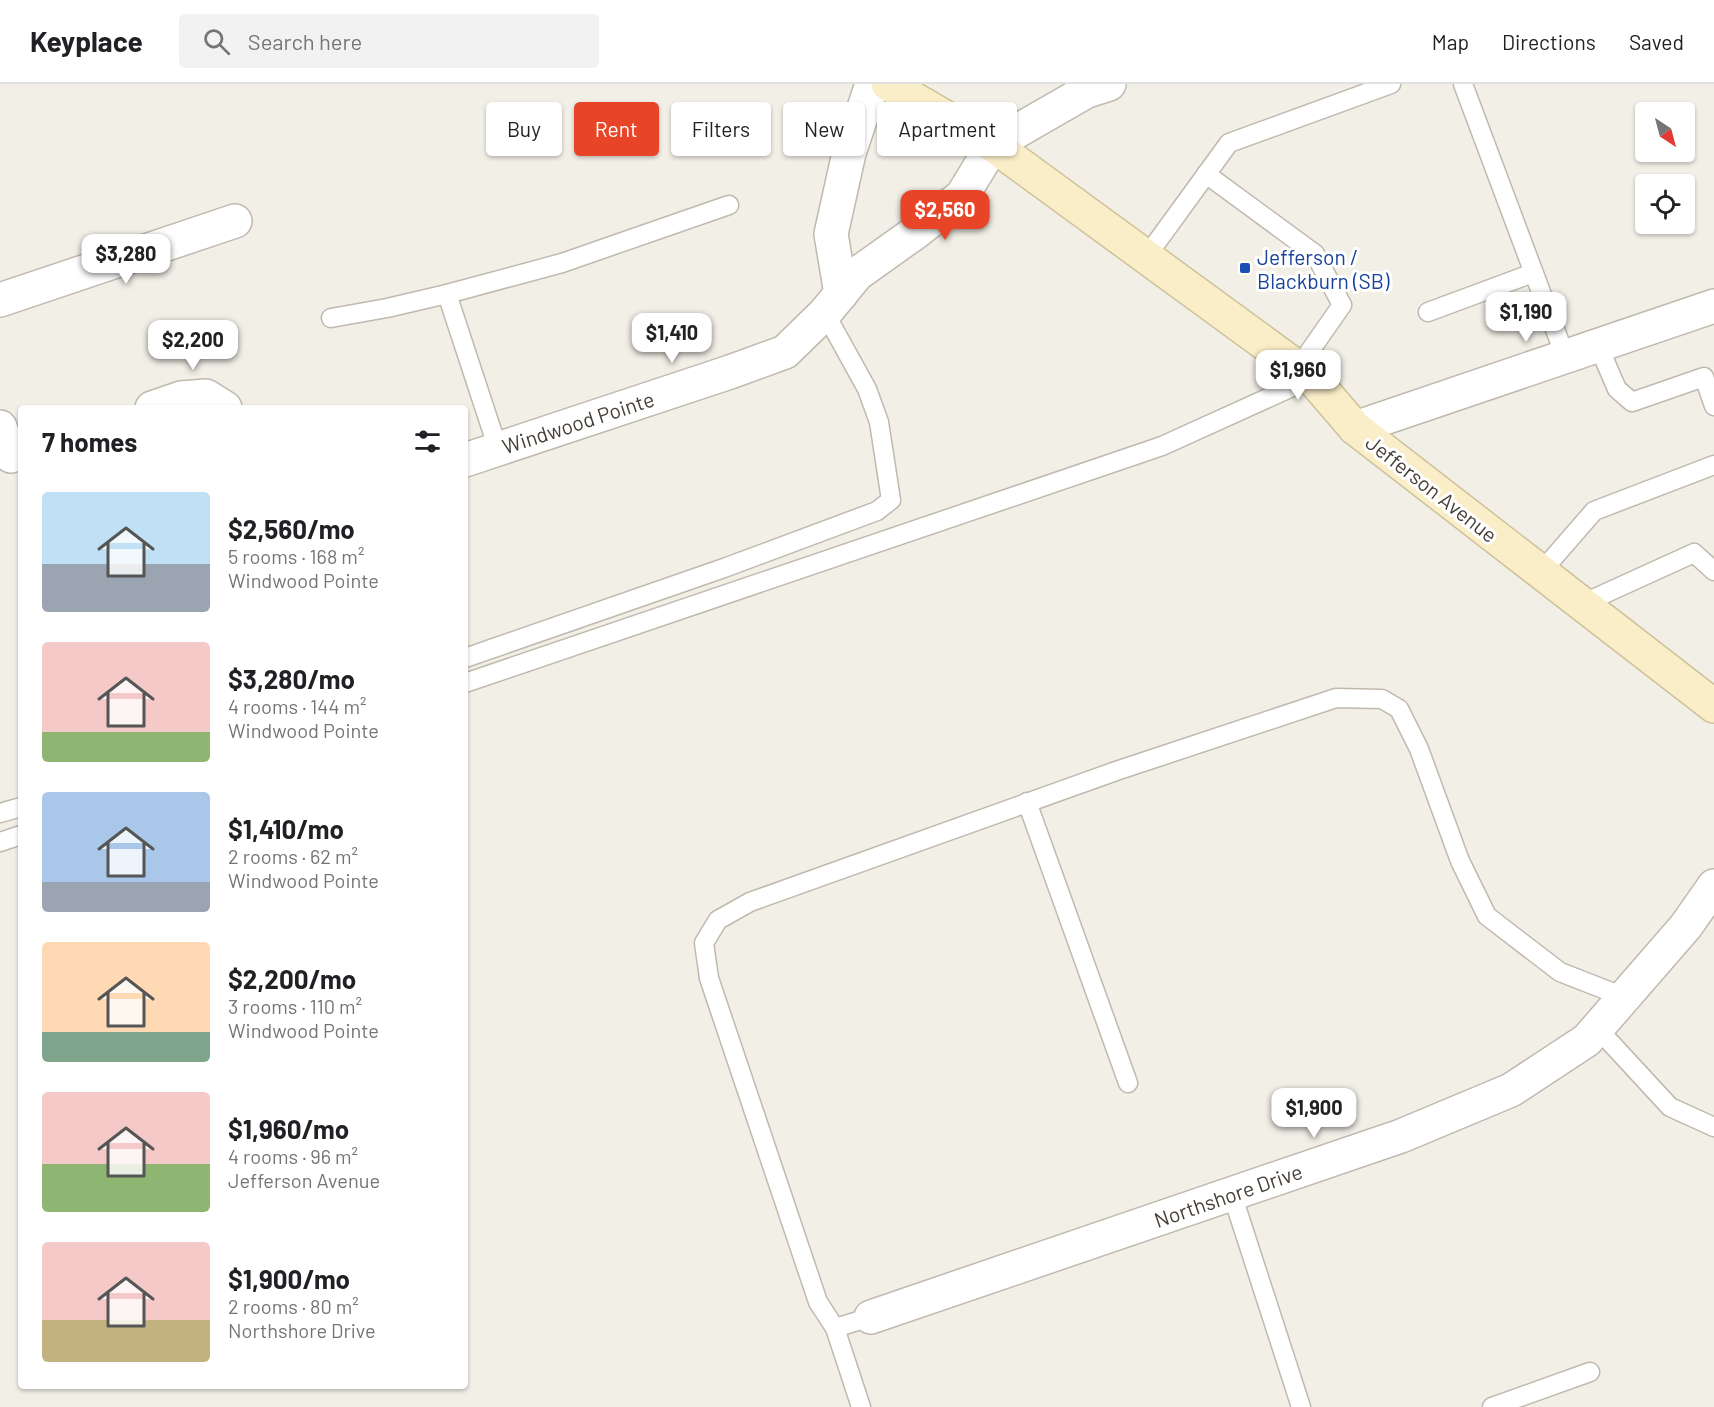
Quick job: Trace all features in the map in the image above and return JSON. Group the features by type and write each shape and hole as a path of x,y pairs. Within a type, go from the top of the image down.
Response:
{"main road":[{"name":"Jefferson Avenue","path":"888,84 919,102"},
{"name":"Jefferson Avenue","path":"1008,156 1305,373 1355,428 1714,706"}],"street":[{"path":"833,303 831,234 849,153 872,84"},
{"path":"1017,131 1087,91 1109,84"},
{"name":"Windwood Pointe","path":"468,459 785,352 833,303 857,274 962,196 986,156"},
{"path":"0,300 236,221"},
{"path":"1355,428 1714,306"},
{"path":"161,405 181,398 206,396 220,405"},
{"name":"Northshore Drive","path":"871,1317 1401,1136 1511,1090 1587,1040 1686,926 1714,886"}],"lane":[{"path":"1146,257 1229,143 1391,84"},
{"path":"1463,84 1565,356"},
{"path":"468,682 1161,446 1305,373 1342,305 1315,254 1206,174"},
{"path":"331,318 447,294 562,263 729,205"},
{"path":"1428,312 1533,273"},
{"path":"447,294 498,449"},
{"path":"468,657 746,560 877,511 891,500 879,422 833,303"},
{"path":"1598,345 1617,389 1632,402 1704,378 1714,406"},
{"path":"1540,572 1594,511 1714,465"},
{"path":"1582,604 1694,553 1714,571"},
{"path":"861,1407 834,1328 818,1302 709,978 704,943 718,920 750,902 1116,771 1336,699 1382,699 1399,709 1419,749 1460,861 1487,916 1560,972 1624,997"},
{"path":"1027,802 1128,1083"},
{"path":"0,813 18,808"},
{"path":"0,842 18,835"},
{"path":"1597,1028 1670,1107 1714,1127"},
{"path":"1232,1194 1301,1407"},
{"path":"834,1328 871,1317"},
{"path":"1492,1407 1590,1372"}],"place":[{"name":"Jefferson / Blackburn (SB)","path":"1245,268"}]}
